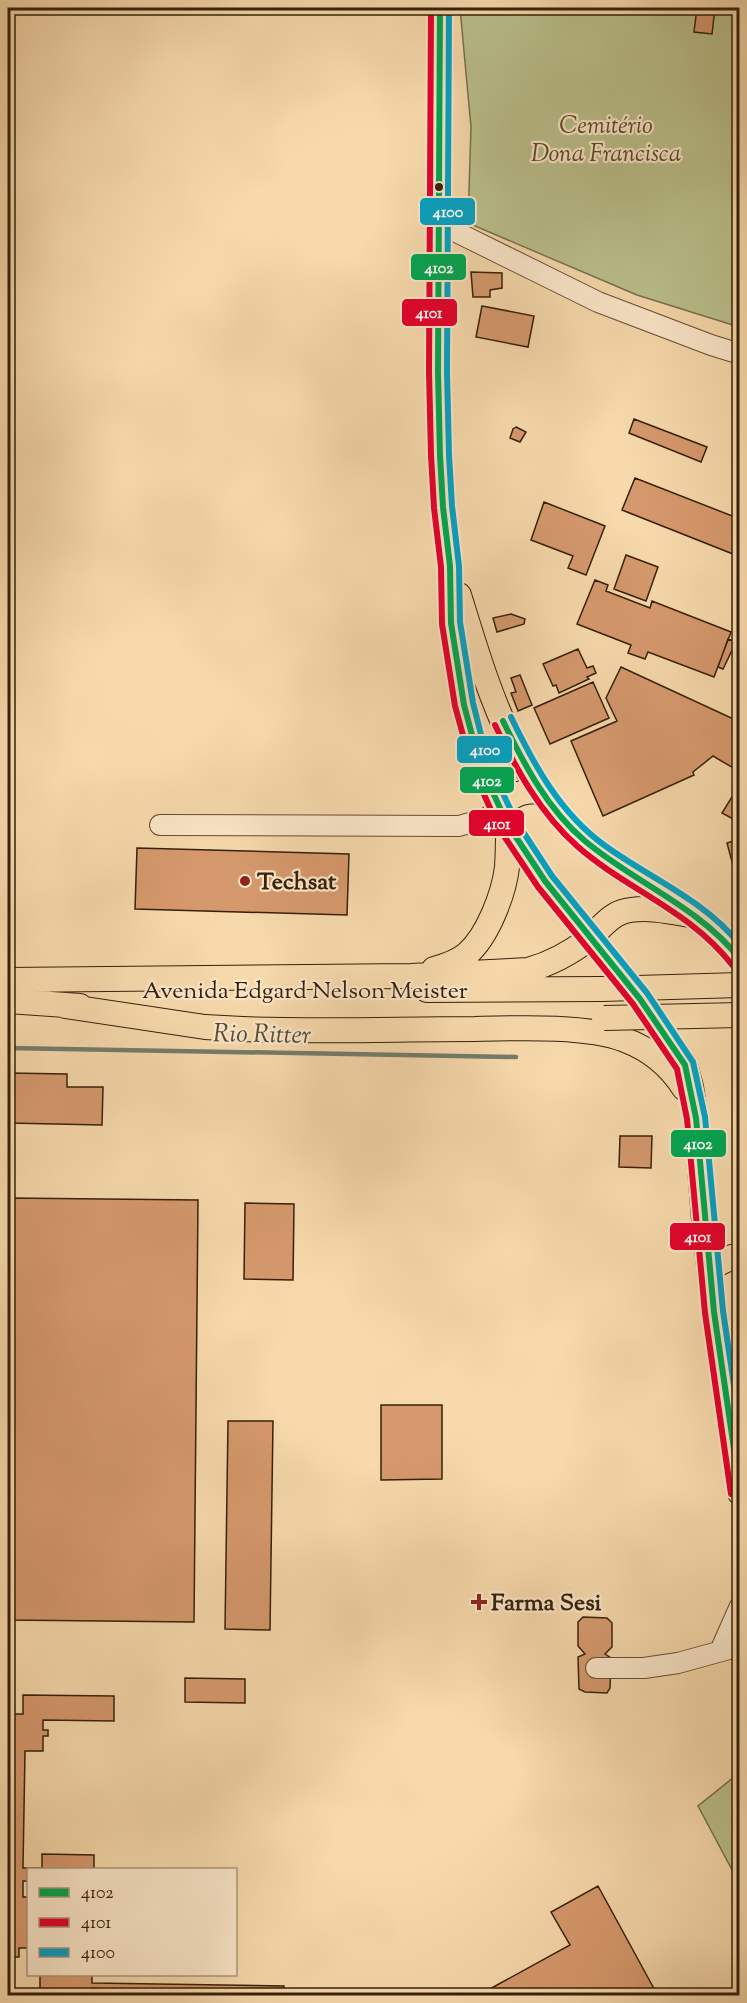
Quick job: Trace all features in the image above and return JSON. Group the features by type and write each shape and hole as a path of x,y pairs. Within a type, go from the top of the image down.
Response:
{"main road":[{"path":"440,8 439,443 450,566 451,623 464,705 480,765 504,816 545,881 640,999 685,1065 692,1087 710,1268 740,1493"},
{"path":"450,566 482,670 519,754 541,791 570,826 597,851 702,920 729,944 740,960"},
{"path":"411,976 447,966 467,954 486,930 501,893 507,867 504,816 511,796 541,791"},
{"path":"8,982 411,976 528,970 542,966 590,938 621,912 644,910 702,920 740,932"},
{"name":"Avenida Edgard Nelson Meister","path":"8,982 78,988 236,992 602,989 740,985"},
{"name":"Avenida Edgard Nelson Meister","path":"8,1001 267,1016 604,1018 740,1015"},
{"path":"65,1005 205,1027 242,1029 506,1028 589,1032 624,1039 651,1053 674,1072 693,1102"},
{"path":"710,1268 732,1257 740,1256"}],"street":[{"path":"438,223 598,302 740,354"},
{"path":"160,825 459,826 504,816"},
{"path":"720,1651 740,1606"},
{"path":"597,1668 644,1668 678,1663 740,1646"}],"green space":[{"name":"Cemitério Dona Francisca","path":"460,8 739,8 739,327 637,295 468,223 471,127"},
{"path":"739,1773 739,1883 698,1806"}],"building":[{"path":"697,8 715,8 712,34 694,32"},
{"path":"471,272 502,273 502,288 490,290 490,297 473,297"},
{"path":"482,306 534,316 528,347 476,337"},
{"path":"634,419 707,447 701,462 629,433"},
{"path":"516,427 526,432 520,442 510,438"},
{"path":"635,478 740,519 740,553 738,556 622,510"},
{"path":"544,502 605,526 586,575 568,568 573,556 531,540"},
{"path":"626,555 658,567 646,601 614,589"},
{"path":"595,580 608,585 606,591 650,608 652,601 731,632 714,677 648,652 645,659 628,653 631,645 577,624"},
{"path":"511,614 525,619 524,624 497,632 493,618"},
{"path":"728,639 736,642 723,669 718,667"},
{"path":"578,649 587,668 593,666 596,673 587,677 589,679 559,693 556,685 553,686 543,664"},
{"path":"621,667 740,722 740,772 713,756 693,772 694,775 603,816 571,741 617,721 606,698"},
{"path":"520,675 532,705 518,711 511,693 516,692 511,678"},
{"path":"593,682 609,718 550,744 534,708"},
{"path":"740,784 740,808 733,819 722,813"},
{"path":"740,839 740,888 739,888 727,843"},
{"path":"137,848 349,854 347,915 135,909"},
{"path":"8,1073 67,1074 67,1087 103,1087 102,1125 8,1123"},
{"path":"620,1136 652,1136 651,1168 619,1167"},
{"path":"8,1198 198,1200 194,1622 8,1620"},
{"path":"245,1203 294,1204 293,1280 244,1279"},
{"path":"381,1405 442,1405 442,1479 381,1480"},
{"path":"228,1421 273,1421 270,1630 225,1629"},
{"path":"583,1617 607,1618 612,1623 612,1647 605,1654 611,1658 610,1688 607,1693 585,1692 579,1689 578,1657 585,1654 578,1646 578,1622"},
{"path":"185,1678 245,1679 245,1703 185,1702"},
{"path":"23,1695 114,1696 114,1721 43,1720 43,1730 48,1730 48,1736 43,1736 43,1751 25,1751 23,1868 27,1868 27,1881 23,1881 23,1897 27,1897 27,1948 19,1948 19,1957 8,1957 8,1896 11,1896 11,1890 8,1890 8,1856 11,1856 11,1851 8,1851 8,1714 23,1714"},
{"path":"42,1854 94,1855 94,1868 42,1868"},
{"path":"598,1886 658,1996 477,1996 570,1945 551,1912"},
{"path":"40,1976 92,1976 92,1983 284,1986 283,1996 103,1996 103,1989 92,1988 92,1996 40,1996"}],"waterway":[{"name":"Rio Ritter","path":"8,1048 516,1057"}],"transit line":[{"name":"4101","path":"431,8 429,372 431,455 441,567 442,624 455,706 472,768 500,830 538,887 633,1004 677,1069 687,1119 705,1313 731,1494"},
{"name":"4102","path":"440,8 438,372 440,455 450,566 451,623 464,705 480,765 508,825 545,881 640,999 685,1065 696,1118 714,1312 740,1490"},
{"name":"4100","path":"449,8 447,372 449,455 459,566 460,622 473,703 488,762 516,821 552,876 647,993 693,1062 705,1117 723,1311 740,1426"},
{"name":"4100","path":"511,717 550,787 561,803 588,832 621,857 693,902 726,929 740,945"},
{"name":"4102","path":"503,721 538,785 571,828 604,856 686,909 723,940 740,959"},
{"name":"4101","path":"495,725 530,790 564,833 596,861 698,930 733,966"}],"place":[{"name":"Techsat","path":"245,881"},
{"name":"Farma Sesi","path":"479,1602"}]}
